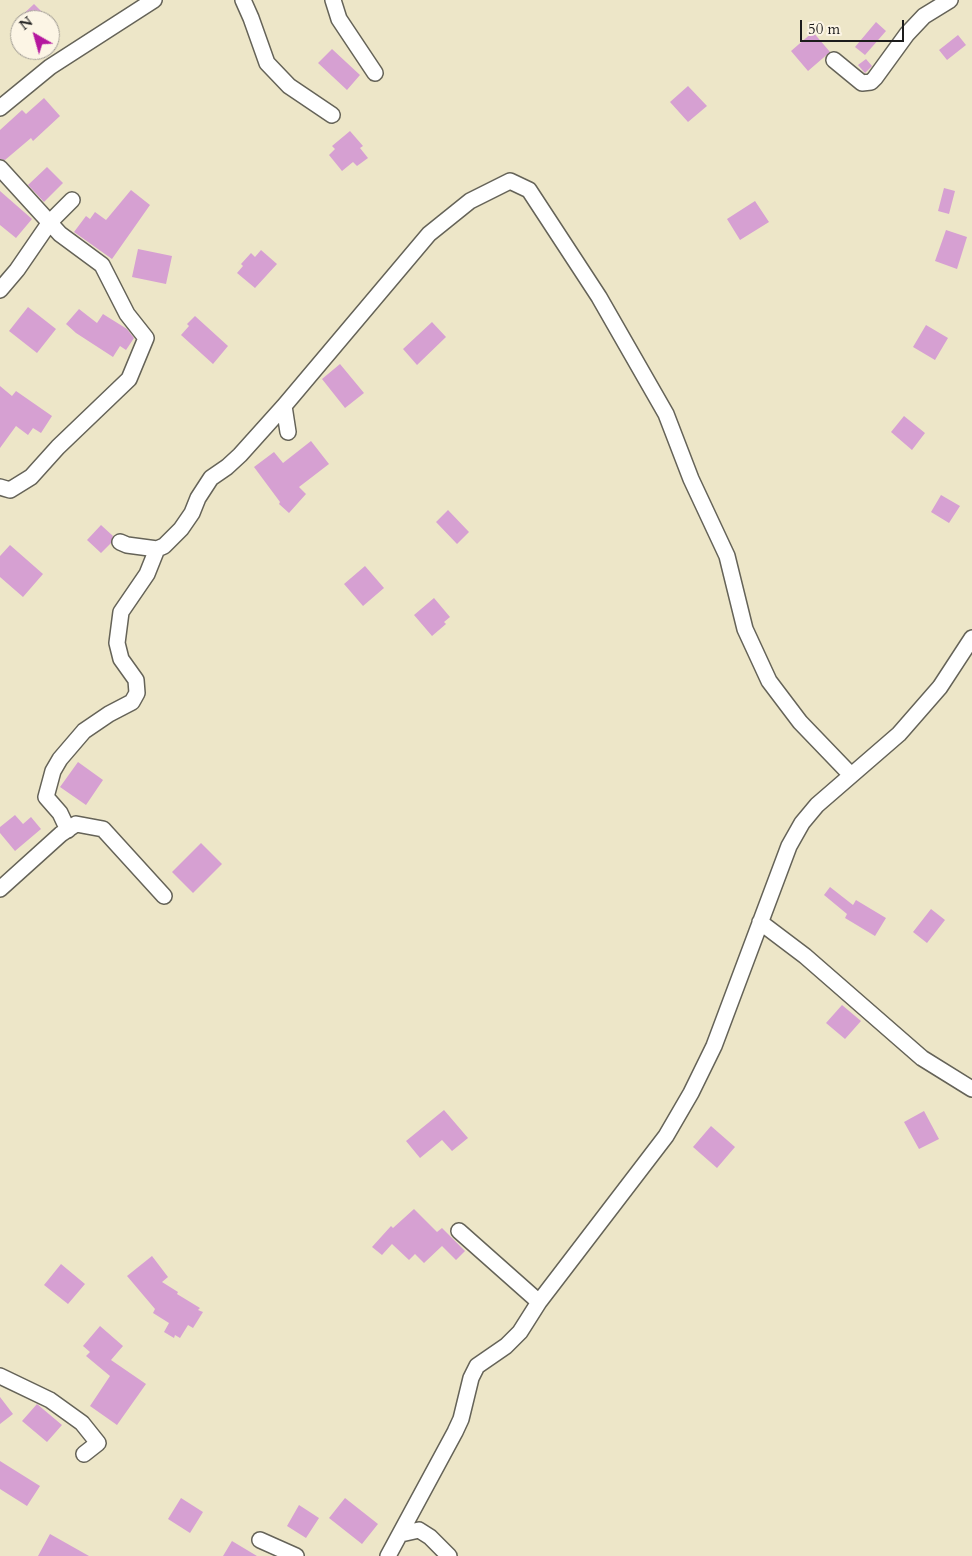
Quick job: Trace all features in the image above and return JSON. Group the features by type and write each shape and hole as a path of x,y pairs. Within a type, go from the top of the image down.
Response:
{"street":[{"path":"0,108 50,67 153,0"},
{"path":"242,0 251,18 267,63 288,86 332,115"},
{"path":"333,0 339,19 375,73"},
{"path":"834,60 862,83 871,82 907,34 924,16 950,0"},
{"path":"0,168 60,234 102,264 127,314 146,338 130,379 58,447 31,477 10,490 0,487"},
{"path":"120,542 126,546 157,549 164,546 181,529 192,514 198,498 211,478 228,467 284,406 429,234 470,200 510,181 529,190 599,297 666,414 691,479 728,556 745,629 769,681 800,722 851,775"},
{"path":"0,290 17,270 50,222 72,200"},
{"path":"284,406 288,432"},
{"path":"68,830 60,813 46,797 52,771 84,731 109,714 132,702 137,693 136,680 121,659 117,643 121,612 147,574 157,549"},
{"path":"388,1556 458,1426 471,1378 477,1366 506,1346 520,1332 539,1302 666,1136 714,1046 789,846 802,823 817,805 905,727 940,687 972,638"},
{"path":"0,890 61,834 76,824 103,829 164,896"},
{"path":"760,922 805,956 922,1058 972,1089"},
{"path":"459,1231 539,1302"},
{"path":"0,1376 50,1400 82,1423 98,1443 84,1454"},
{"path":"401,1534 419,1530 430,1537 449,1556"},
{"path":"260,1540 296,1556"}],"building":[{"path":"34,4 40,10 28,10"},
{"path":"876,22 886,31 865,55 855,47"},
{"path":"813,32 830,52 808,71 791,51"},
{"path":"958,35 966,45 947,60 939,50"},
{"path":"332,49 360,75 347,90 318,63"},
{"path":"866,59 872,66 865,73 858,65"},
{"path":"688,86 707,106 688,122 670,102"},
{"path":"44,98 60,116 33,141 31,138 5,160 0,159 0,130 22,110 26,114"},
{"path":"350,131 363,146 360,148 368,158 357,166 353,162 342,171 329,155 335,149 332,146"},
{"path":"47,167 63,183 44,202 28,185"},
{"path":"944,188 955,191 949,214 938,211"},
{"path":"131,190 150,205 112,259 74,232 86,216 90,219 95,212 106,220"},
{"path":"0,191 32,219 16,238 0,225"},
{"path":"755,201 769,222 740,240 727,219"},
{"path":"946,230 967,237 957,269 935,261"},
{"path":"138,249 172,256 166,284 132,277"},
{"path":"261,250 277,264 255,288 237,273 243,266 241,264 251,253 255,257"},
{"path":"28,307 56,329 37,353 9,331"},
{"path":"79,309 97,323 103,314 127,329 134,338 126,350 120,346 113,357 76,333 66,324"},
{"path":"195,316 228,346 213,364 181,335 189,326 187,324"},
{"path":"432,322 446,337 417,365 403,349"},
{"path":"926,325 948,338 935,360 913,347"},
{"path":"340,364 364,393 345,408 322,379"},
{"path":"0,386 12,396 16,391 52,416 41,433 33,428 28,435 16,426 0,448"},
{"path":"904,416 925,433 912,450 891,432"},
{"path":"311,441 329,464 299,487 306,494 289,513 279,504 280,502 254,467 274,452 283,463"},
{"path":"941,495 960,506 949,523 931,512"},
{"path":"448,510 469,532 457,544 436,522"},
{"path":"101,525 113,536 111,543 101,553 87,540"},
{"path":"10,545 43,574 23,597 0,577 0,556"},
{"path":"365,566 384,588 363,606 344,584"},
{"path":"434,598 450,617 444,622 446,624 432,636 414,615"},
{"path":"78,762 103,780 86,805 60,787"},
{"path":"15,815 23,824 31,817 41,829 15,851 0,833 0,827"},
{"path":"201,843 222,864 193,893 172,872"},
{"path":"830,887 853,905 856,900 886,918 875,936 845,918 847,914 824,895"},
{"path":"931,909 945,920 927,943 913,932"},
{"path":"842,1005 861,1021 845,1039 826,1023"},
{"path":"444,1110 468,1138 452,1151 442,1140 420,1158 406,1141"},
{"path":"924,1111 939,1139 919,1149 904,1122"},
{"path":"711,1126 735,1147 717,1168 693,1147"},
{"path":"414,1209 437,1232 442,1228 465,1251 456,1260 442,1246 424,1263 415,1254 409,1260 392,1244 382,1255 372,1247 391,1226 393,1228"},
{"path":"152,1256 168,1277 162,1282 203,1312 193,1328 188,1325 180,1338 175,1335 174,1338 164,1332 169,1323 153,1313 155,1309 127,1276"},
{"path":"61,1264 85,1284 68,1304 44,1285"},
{"path":"100,1326 123,1346 111,1360 146,1384 117,1425 90,1406 110,1376 86,1356 90,1352 83,1346"},
{"path":"0,1397 13,1414 0,1424"},
{"path":"37,1404 62,1425 47,1442 22,1421"},
{"path":"0,1461 40,1486 27,1506 0,1489"},
{"path":"181,1498 203,1512 190,1533 168,1519"},
{"path":"345,1498 378,1524 362,1544 329,1518"},
{"path":"299,1505 319,1518 306,1538 287,1526"},
{"path":"50,1534 89,1556 38,1556"},
{"path":"232,1541 257,1556 223,1556"}]}
